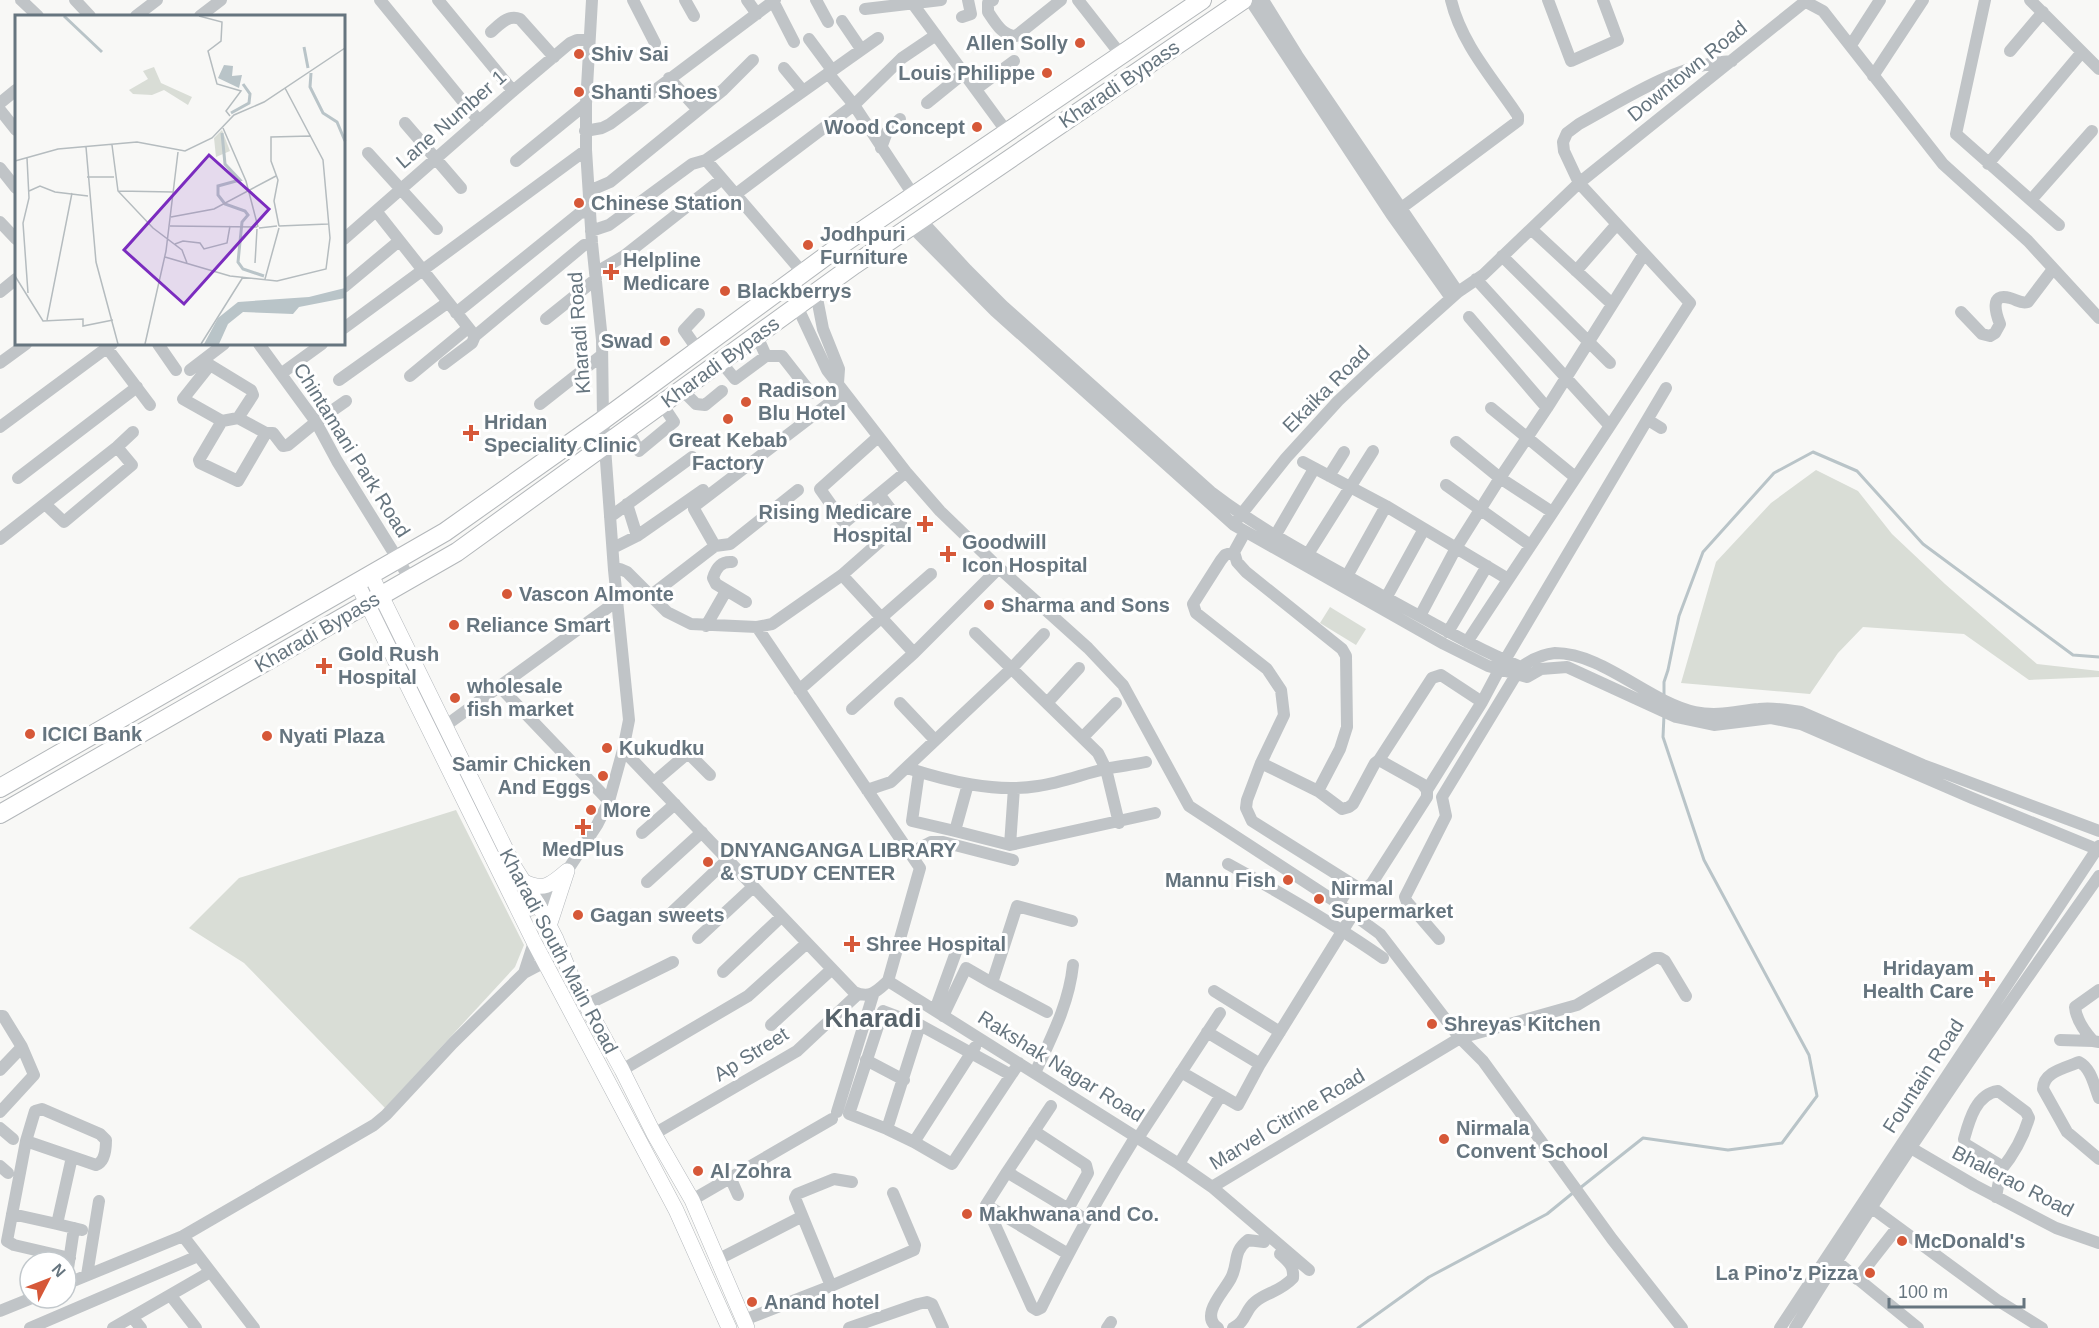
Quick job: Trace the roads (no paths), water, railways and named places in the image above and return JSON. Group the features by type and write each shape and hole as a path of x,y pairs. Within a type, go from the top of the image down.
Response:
{"highway":[{"name":"Kharadi Bypass","path":"0,788 445,532 603,420 803,273 1202,0"},
{"name":"Kharadi Bypass","path":"0,814 457,552 816,293 1243,0"}],"main road":[{"name":"Kharadi South Main Road","path":"364,579 534,942 676,1210 729,1328"},
{"name":"Kharadi South Main Road","path":"374,599 445,726 515,868 539,906 586,1005 654,1134 692,1200 745,1324"},
{"path":"523,881 534,887 544,886 553,883 567,872"},
{"path":"549,926 567,872"}],"street":[{"path":"21,0 37,15"},
{"path":"75,0 89,15"},
{"path":"137,15 157,0"},
{"path":"201,15 221,0"},
{"path":"380,0 479,121"},
{"path":"438,0 513,91"},
{"name":"Kharadi Road","path":"521,915 539,906 567,872 597,825 609,801 629,720 612,548 603,420 602,354 585,150 592,0"},
{"path":"633,0 655,43"},
{"path":"685,0 694,16"},
{"path":"747,0 757,14"},
{"path":"816,0 828,22"},
{"path":"865,9 941,0"},
{"path":"962,17 971,14 968,0"},
{"path":"993,0 988,3 988,12 1005,34 1016,36 1061,0"},
{"path":"1078,0 1121,55"},
{"path":"1250,0 1378,195 1454,295"},
{"path":"1263,0 1454,295"},
{"path":"1400,209 1518,121 1518,116 1471,49 1456,20 1451,0"},
{"path":"1548,0 1572,61 1618,40 1603,0"},
{"path":"1851,45 1880,0"},
{"path":"1873,76 1923,0"},
{"path":"1985,0 1956,134 2059,225"},
{"path":"2030,0 2099,69"},
{"path":"585,131 610,124 774,1 794,42"},
{"name":"Downtown Road","path":"1454,295 1502,256 1579,183 1807,1 1824,11 1943,164 2020,234 2099,318"},
{"path":"913,4 1007,132"},
{"path":"2010,51 2043,12"},
{"path":"490,32 507,19 516,17 554,57"},
{"path":"842,21 861,49"},
{"path":"736,194 854,105 902,58 936,35"},
{"path":"410,376 472,332 584,245 591,237 692,164 706,160 878,38"},
{"path":"809,39 914,196"},
{"name":"Lane Number 1","path":"345,237 570,43 590,40"},
{"path":"1988,164 2082,51"},
{"path":"589,191 610,182 738,77 753,60"},
{"path":"976,89 1014,60"},
{"path":"1467,642 1690,303 1579,183 1564,151 1563,142 1567,133 1579,124 1666,78 1705,65 1732,61"},
{"path":"784,68 802,91"},
{"path":"927,103 964,73"},
{"path":"669,78 698,110"},
{"path":"0,102 15,91"},
{"path":"516,161 586,104"},
{"path":"0,110 15,129"},
{"path":"881,148 887,132 900,119"},
{"path":"405,123 461,188"},
{"path":"2031,200 2092,131"},
{"path":"345,327 585,150"},
{"path":"368,153 437,229"},
{"path":"706,160 803,273"},
{"path":"0,168 15,187"},
{"path":"546,320 595,276 624,256 722,178"},
{"path":"376,211 472,332 475,339 472,343 444,364"},
{"path":"456,313 580,213 590,211"},
{"path":"0,222 15,238"},
{"path":"916,223 1003,306 1211,492 1240,524 1435,639 1519,671"},
{"path":"1576,271 1617,224"},
{"path":"1531,229 1612,304"},
{"path":"345,286 399,241"},
{"path":"1420,616 1456,548 1644,254"},
{"path":"1502,256 1610,363"},
{"path":"1961,312 1982,334 1990,336 1995,333 2000,324 1994,306 1996,303 2001,298 2007,297 2020,303 2028,302 2053,268"},
{"path":"1476,279 1609,425"},
{"path":"0,292 15,280"},
{"path":"816,293 823,330 839,369 838,383"},
{"name":"Ekaika Road","path":"1261,763 1284,715 1281,690 1267,669 1193,609 1195,598 1225,555 1234,552 1240,524 1286,458 1338,401 1454,295"},
{"path":"339,380 447,303"},
{"path":"798,306 827,370 906,472 940,511 1088,648 1124,685 1189,807 1339,904 1380,934 1460,1038 1483,1061 1509,1100 1612,1239 1682,1328"},
{"path":"698,350 684,330 699,314"},
{"path":"1469,317 1547,408"},
{"path":"757,336 766,356"},
{"path":"0,363 25,345"},
{"path":"0,427 107,345 150,405"},
{"path":"159,345 176,370"},
{"path":"190,370 223,345"},
{"name":"Chintamani Park Road","path":"260,345 316,422 337,461 410,579"},
{"path":"282,373 321,345"},
{"path":"540,404 602,354"},
{"path":"721,362 735,379 766,356 782,356 811,393"},
{"path":"238,418 253,392 210,365 183,399 222,421 238,418 266,433 273,433 285,446 346,401"},
{"path":"18,478 138,387"},
{"path":"1482,702 1441,675 1432,678 1349,807 1342,809 1318,791 1261,763 1246,808 1252,820 1351,884 1362,889 1368,888 1427,797 1427,790 1482,702 1666,388"},
{"path":"682,390 696,404 705,405 722,391"},
{"path":"715,546 694,509 696,505 836,398 845,394"},
{"path":"1491,408 1575,477"},
{"path":"1648,420 1661,428"},
{"path":"222,421 199,459 200,463 236,481 241,480 266,433"},
{"path":"0,539 133,432"},
{"path":"878,436 820,489 844,523 906,472"},
{"path":"1456,442 1500,477 1552,512"},
{"path":"45,504 64,522 132,465 117,447"},
{"path":"1308,554 1373,451"},
{"path":"1329,476 1344,452"},
{"path":"610,517 692,457"},
{"path":"1275,536 1309,465 1386,506 1508,579"},
{"path":"612,548 637,536 711,485"},
{"path":"1446,485 1530,545"},
{"path":"650,597 715,546 730,544 798,490"},
{"path":"614,570 620,569 627,572 667,612 691,624 706,627 757,627 772,624 842,575 901,524 879,494"},
{"path":"627,504 637,536"},
{"path":"1347,576 1386,506"},
{"path":"1240,524 1275,536 1467,642 1502,665"},
{"path":"1386,598 1424,529"},
{"path":"1234,552 1237,562 1246,572 1342,649 1346,656 1347,727 1340,749 1318,791"},
{"path":"732,562 726,561 721,564 713,578 716,584 746,602"},
{"path":"1448,632 1487,566"},
{"path":"852,709 914,653 999,568"},
{"path":"799,690 931,574"},
{"path":"842,575 880,619 914,653"},
{"path":"706,627 726,591"},
{"path":"445,726 617,601"},
{"path":"692,1200 834,1116 873,995 888,981 920,868 757,627"},
{"path":"975,633 1098,753 1106,769 1119,822"},
{"path":"867,790 891,782 1011,669 1044,634"},
{"path":"1439,939 1405,897 1446,816 1442,797 1519,671 1534,658 1554,653 1576,655 1602,666 1653,700 1714,725 1772,718 1801,724 1972,798 2098,848"},
{"path":"1047,703 1079,668"},
{"path":"500,687 609,801"},
{"path":"900,703 934,740"},
{"path":"1083,737 1116,703"},
{"path":"1677,711 1724,715 1759,709 1801,712 1923,765 2099,831"},
{"path":"623,750 832,969 858,994 873,995"},
{"path":"654,782 688,753 710,775"},
{"path":"1379,760 1422,784 1427,790"},
{"path":"906,768 968,784 1014,788 1038,786 1106,769 1146,762"},
{"path":"919,772 912,821 1011,845 1155,813"},
{"path":"955,831 968,784"},
{"path":"1011,845 1014,788"},
{"path":"642,833 675,804"},
{"path":"647,882 702,832"},
{"path":"910,853 923,844 943,842 1013,860"},
{"name":"Fountain Road","path":"1780,1328 2098,848"},
{"path":"671,913 728,859"},
{"path":"1228,864 1343,930 1383,957"},
{"name":"Fountain Road","path":"1795,1328 1836,1261 1995,1023 2099,876"},
{"path":"1339,904 1351,884"},
{"path":"698,938 753,887"},
{"path":"992,983 1017,906 1072,921"},
{"path":"1181,1072 1238,1105 1260,1064 1353,914"},
{"path":"723,972 781,917"},
{"path":"524,974 534,942"},
{"path":"622,1070 748,996 807,943"},
{"path":"939,1013 956,952"},
{"path":"78,1278 183,1236 374,1125 524,974 562,953"},
{"name":"Marvel Citrine Road","path":"1310,1270 1266,1239 1212,1187 1460,1038 1577,1005 1655,958 1665,961 1686,996"},
{"path":"586,1005 673,962"},
{"path":"1035,1073 1063,1011 1073,965"},
{"path":"939,1013 966,968 1047,1012"},
{"path":"771,1025 832,969"},
{"name":"Rakshak Nagar Road","path":"888,981 1137,1137 1212,1187"},
{"path":"2096,1042 2075,1007 2099,990"},
{"path":"1214,991 1280,1032"},
{"name":"Ap Street","path":"654,1134 796,1052 858,994"},
{"path":"1011,1075 920,1025 883,1011 849,1114 914,1142 952,1164 1019,1063"},
{"path":"986,1205 1032,1307 1037,1310 1041,1308 1085,1219 1220,1013"},
{"path":"0,1016 3,1016 22,1047 34,1075 0,1112"},
{"path":"887,1129 920,1025"},
{"path":"1207,1032 1260,1064"},
{"path":"914,1142 981,1038"},
{"path":"2060,1040 2096,1042"},
{"path":"0,1070 22,1047"},
{"path":"866,1060 904,1080"},
{"path":"2099,1098 2089,1072 2085,1065 2079,1062 2048,1076 2043,1082 2043,1089 2067,1132 2099,1159"},
{"path":"1996,1197 2003,1167 2013,1155 2029,1118 2026,1112 1998,1091 1990,1092 1978,1103 1964,1139 1965,1144 2003,1167"},
{"path":"1179,1164 1221,1095"},
{"path":"986,1205 1051,1106"},
{"path":"26,1142 96,1165 103,1159 106,1140 100,1134 42,1109 38,1109 33,1116 26,1142 7,1238 9,1244 35,1250"},
{"path":"0,1128 13,1139"},
{"path":"1034,1131 1088,1168 1088,1173 1068,1209"},
{"name":"Bhalerao Road","path":"1911,1149 2056,1228 2099,1243"},
{"path":"57,1224 72,1157"},
{"path":"1007,1172 1085,1219"},
{"path":"730,1177 738,1195"},
{"path":"831,1286 795,1200 797,1194 834,1179 852,1182"},
{"path":"745,1324 914,1250 915,1245 892,1193"},
{"path":"87,1275 99,1201"},
{"path":"986,1205 1068,1254"},
{"path":"1872,1208 1997,1300 2042,1328"},
{"path":"12,1214 78,1229 72,1250"},
{"path":"717,1260 801,1217"},
{"path":"1857,1279 1897,1228"},
{"path":"183,1236 254,1328"},
{"path":"1218,1328 1214,1326 1210,1318 1213,1306 1233,1276 1236,1253 1248,1240 1266,1239 1290,1263 1294,1271 1293,1278 1280,1290 1256,1300 1240,1325 1233,1328"},
{"path":"30,1328 198,1256"},
{"path":"1836,1261 1918,1328"},
{"path":"113,1328 210,1272"},
{"path":"171,1296 196,1328"},
{"path":"853,1327 927,1302 932,1304 943,1328"},
{"path":"0,1311 18,1304"},
{"path":"132,1317 141,1328"}],"waterway":[{"path":"1664,696 1664,682 1679,616 1703,552 1774,473 1813,452 1857,471 1923,544 2073,655 2099,657"},
{"path":"1580,1188 1643,1138 1728,1150 1782,1143 1817,1096 1809,1055 1704,860 1663,737 1664,715"},
{"path":"1358,1328 1429,1277 1547,1214 1574,1192"}],"place":[{"name":"Allen Solly","path":"1080,43"},
{"name":"Shiv Sai","path":"579,54"},
{"name":"Louis Philippe","path":"1047,73"},
{"name":"Shanti Shoes","path":"579,92"},
{"name":"Wood Concept","path":"977,127"},
{"name":"Chinese Station","path":"579,203"},
{"name":"Jodhpuri Furniture","path":"808,245"},
{"name":"Helpline Medicare","path":"611,272"},
{"name":"Blackberrys","path":"725,291"},
{"name":"Swad","path":"665,341"},
{"name":"Radison Blu Hotel","path":"746,402"},
{"name":"Great Kebab Factory","path":"728,419"},
{"name":"Hridan Speciality Clinic","path":"471,433"},
{"name":"Rising Medicare Hospital","path":"925,524"},
{"name":"Goodwill Icon Hospital","path":"948,554"},
{"name":"Vascon Almonte","path":"507,594"},
{"name":"Sharma and Sons","path":"989,605"},
{"name":"Reliance Smart","path":"454,625"},
{"name":"Gold Rush Hospital","path":"324,666"},
{"name":"wholesale fish market","path":"455,698"},
{"name":"ICICI Bank","path":"30,734"},
{"name":"Nyati Plaza","path":"267,736"},
{"name":"Kukudku","path":"607,748"},
{"name":"Samir Chicken And Eggs","path":"603,776"},
{"name":"More","path":"591,810"},
{"name":"MedPlus","path":"583,827"},
{"name":"DNYANGANGA LIBRARY & STUDY CENTER","path":"708,862"},
{"name":"Mannu Fish","path":"1288,880"},
{"name":"Nirmal Supermarket","path":"1319,899"},
{"name":"Gagan sweets","path":"578,915"},
{"name":"Shree Hospital","path":"852,944"},
{"name":"Hridayam Health Care","path":"1987,979"},
{"name":"Shreyas Kitchen","path":"1432,1024"},
{"name":"Nirmala Convent School","path":"1444,1139"},
{"name":"Al Zohra","path":"698,1171"},
{"name":"Makhwana and Co.","path":"967,1214"},
{"name":"McDonald's","path":"1902,1241"},
{"name":"La Pino'z Pizza","path":"1870,1273"},
{"name":"Anand hotel","path":"752,1302"}],"district":[{"name":"Kharadi","path":"873,1018"}]}
